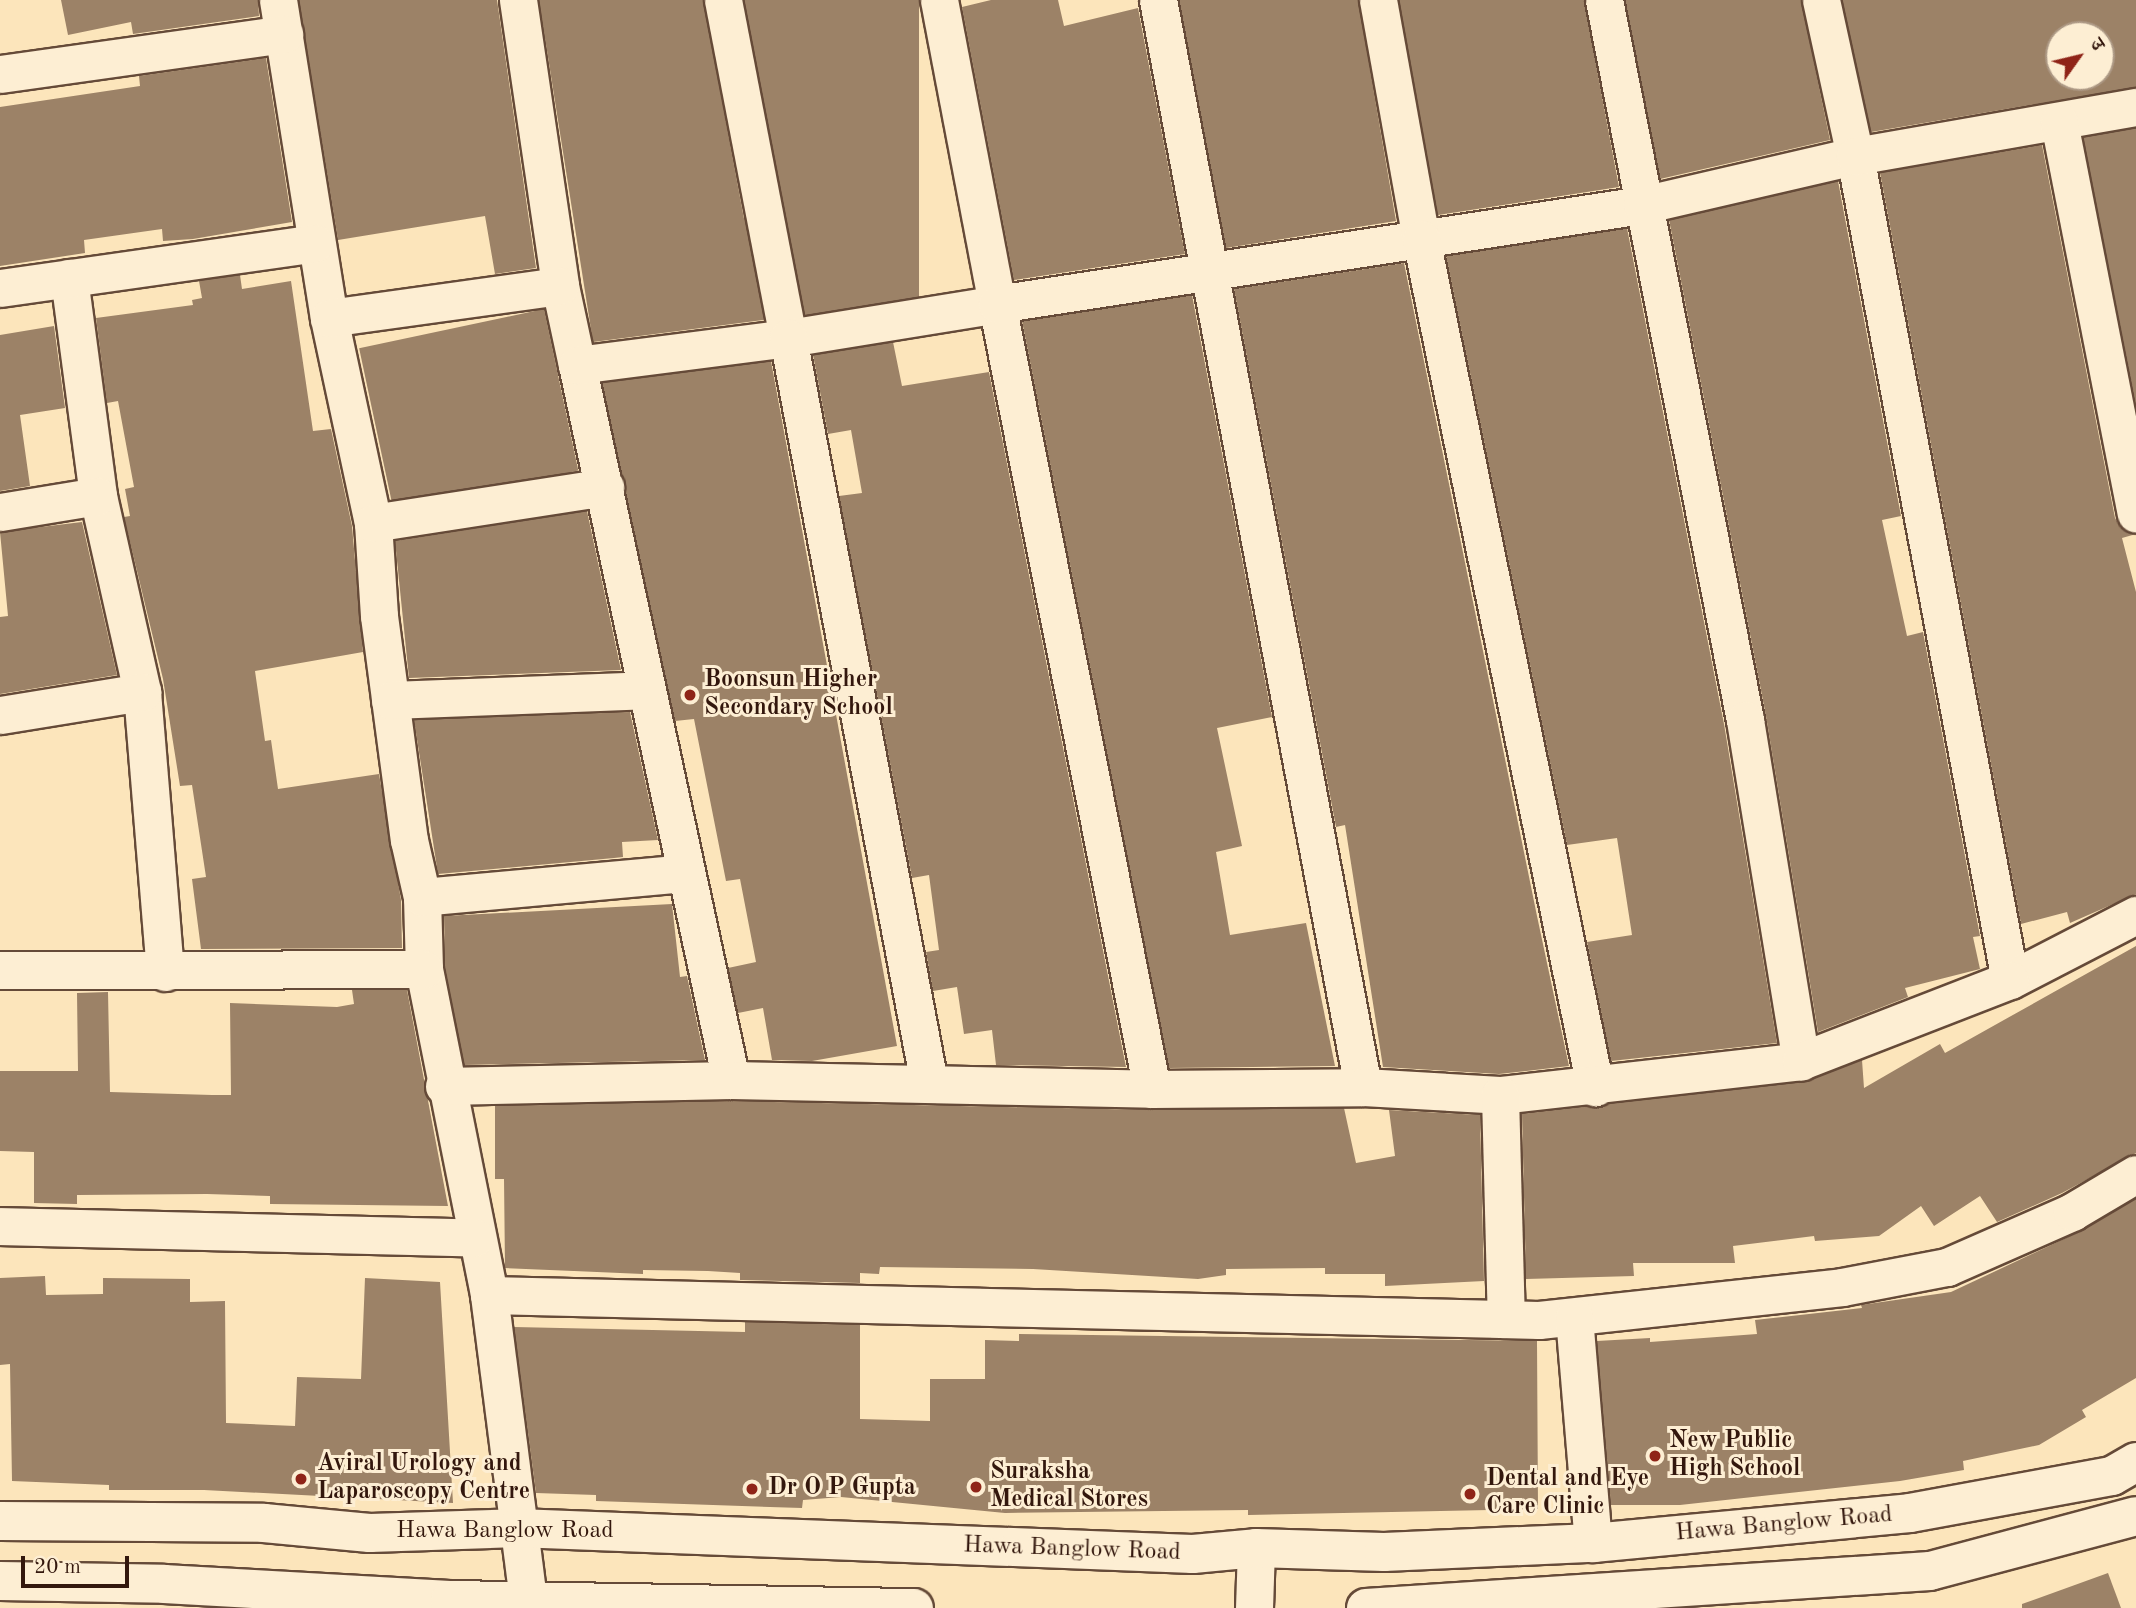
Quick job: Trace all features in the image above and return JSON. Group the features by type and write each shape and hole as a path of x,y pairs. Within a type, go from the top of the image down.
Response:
{"street":[{"path":"518,0 560,286 731,1080"},
{"path":"723,0 929,1083"},
{"path":"939,0 1152,1088"},
{"path":"1158,0 1363,1087"},
{"path":"1378,0 1421,239 1595,1087"},
{"path":"1604,0 1642,205 1745,720 1801,1061"},
{"path":"1821,0 1855,156 2010,980"},
{"path":"0,74 281,17 315,243 373,523 390,700 422,897 424,969 444,1086 489,1295 528,1599"},
{"path":"577,365 788,338 1642,205 1855,156 2136,107"},
{"path":"2059,122 2136,514"},
{"path":"0,288 315,243"},
{"path":"69,278 98,495 142,692 165,972"},
{"path":"329,317 560,286"},
{"path":"373,523 605,488"},
{"path":"0,512 98,495"},
{"path":"390,700 646,690"},
{"path":"0,715 142,692"},
{"path":"422,897 685,873"},
{"path":"444,1086 731,1080 1152,1088 1363,1087 1500,1095 1595,1087 1801,1061 2010,980 2136,915"},
{"path":"0,970 165,972 424,969"},
{"path":"1500,1095 1506,1319"},
{"path":"489,1295 1506,1319 1574,1317 1842,1287 1947,1267 2072,1212 2136,1174"},
{"path":"0,1226 475,1238"},
{"path":"1574,1317 1593,1543"},
{"name":"Hawa Banglow Road","path":"0,1521 264,1523 370,1533 517,1528 1193,1554 1256,1548 1384,1552 1593,1543 1910,1513 2112,1476 2136,1462"},
{"path":"1366,1608 1482,1604 1930,1572 2136,1516"},
{"path":"1254,1608 1256,1548"},
{"path":"0,1581 164,1584 449,1604 528,1599 914,1608"}],"building":[{"path":"61,0 258,0 259,16 133,34 131,22 68,35"},
{"path":"299,0 497,0 536,268 495,274 485,216 338,240"},
{"path":"539,0 703,0 763,320 593,342"},
{"path":"744,0 919,0 919,320 744,320"},
{"path":"991,0 1058,0 1064,26 1138,8 1185,254 1014,280 962,7"},
{"path":"1179,0 1358,0 1396,221 1226,248"},
{"path":"1399,0 1584,0 1619,187 1438,215"},
{"path":"1625,0 1801,0 1830,140 1660,179"},
{"path":"1842,0 2136,0 2136,87 2115,91 2115,21 2045,21 2045,91 2112,91 1871,132"},
{"path":"266,58 292,222 193,239 163,241 162,229 84,240 85,253 0,266 0,107 140,86 139,76"},
{"path":"2136,128 2136,405 2083,137"},
{"path":"2042,145 2115,518 2121,528 2136,534 2122,538 2136,592 2136,894 2070,923 2067,912 2021,924 1880,173"},
{"path":"1838,181 1901,516 1882,520 1907,636 1923,632 1980,936 1973,937 1980,969 1905,988 1908,997 1818,1032 1766,716 1669,220"},
{"path":"1627,228 1724,724 1777,1043 1611,1061 1587,942 1632,935 1617,838 1567,845 1446,256"},
{"path":"1404,263 1569,1066 1499,1074 1383,1067 1345,825 1336,827 1234,289"},
{"path":"240,275 242,289 291,281 313,431 331,429 352,526 363,652 255,671 265,741 271,740 278,789 379,774 401,900 402,948 201,949 192,879 206,877 192,785 180,786 163,679 124,517 130,516 125,489 134,487 118,401 107,403 96,318 193,305 192,300 202,298 199,281"},
{"path":"1192,295 1272,717 1217,728 1242,846 1216,852 1230,935 1306,923 1335,1066 1169,1068 1022,321"},
{"path":"544,309 578,470 393,510 359,348"},
{"path":"54,326 65,408 20,415 30,486 0,491 0,335"},
{"path":"893,342 902,386 989,372 1126,1067 996,1065 992,1030 964,1034 957,987 933,991 926,952 939,950 929,875 912,878 839,496 862,493 851,430 828,434 813,355"},
{"path":"771,361 897,1046 812,1061 772,1060 763,1008 738,1013 728,968 756,962 740,879 726,881 694,719 675,721 602,383"},
{"path":"587,511 621,670 409,678 395,541"},
{"path":"82,522 117,675 0,694 0,617 8,616 0,532"},
{"path":"630,712 658,840 622,842 623,857 438,874 414,720"},
{"path":"672,904 680,977 687,976 705,1060 464,1065 445,967 444,916"},
{"path":"2136,946 2136,1153 2062,1193 1997,1222 1980,1196 1934,1226 1921,1206 1879,1236 1815,1241 1814,1236 1733,1246 1735,1263 1633,1263 1634,1276 1526,1279 1522,1114 1803,1082 1862,1060 1864,1088 1940,1044 1945,1053"},
{"path":"352,990 407,990 448,1206 270,1204 270,1196 207,1194 77,1195 77,1204 34,1203 34,1152 0,1151 0,1071 78,1071 77,993 108,992 110,1092 231,1095 230,1003 337,1007 354,1004"},
{"path":"731,1101 1152,1110 1344,1108 1356,1163 1395,1156 1389,1110 1480,1115 1484,1281 1385,1286 1385,1274 1325,1274 1325,1268 1226,1269 1226,1275 1198,1279 1033,1269 880,1267 879,1274 860,1273 860,1283 740,1280 740,1273 708,1271 643,1270 643,1274 505,1268 504,1179 495,1179 495,1106"},
{"path":"2136,1198 2136,1378 2082,1410 2086,1417 2039,1445 1963,1461 1964,1470 1900,1481 1680,1505 1611,1505 1597,1341 1650,1338 1650,1342 1757,1334 1755,1320 1862,1308 1861,1305 1951,1292 2081,1231"},
{"path":"45,1276 46,1295 103,1294 103,1278 190,1279 190,1302 225,1301 226,1423 295,1426 297,1377 361,1379 365,1278 440,1282 453,1503 204,1490 109,1490 109,1485 12,1481 10,1364 0,1365 0,1278"},
{"path":"745,1322 860,1325 860,1419 930,1421 930,1379 985,1379 985,1340 1019,1341 1019,1334 1537,1341 1538,1509 1248,1515 1248,1510 1005,1513 841,1497 803,1500 802,1508 596,1501 596,1495 536,1493 514,1327 745,1332"},
{"path":"2108,1573 2121,1608 2022,1608 2022,1604"}],"place":[{"name":"Boonsun Higher Secondary School","path":"690,695"},
{"name":"New Public High School","path":"1655,1456"},
{"name":"Aviral Urology and Laparoscopy Centre","path":"301,1479"},
{"name":"Suraksha Medical Stores","path":"976,1487"},
{"name":"Dr O P Gupta","path":"752,1489"},
{"name":"Dental and Eye Care Clinic","path":"1470,1494"}]}
